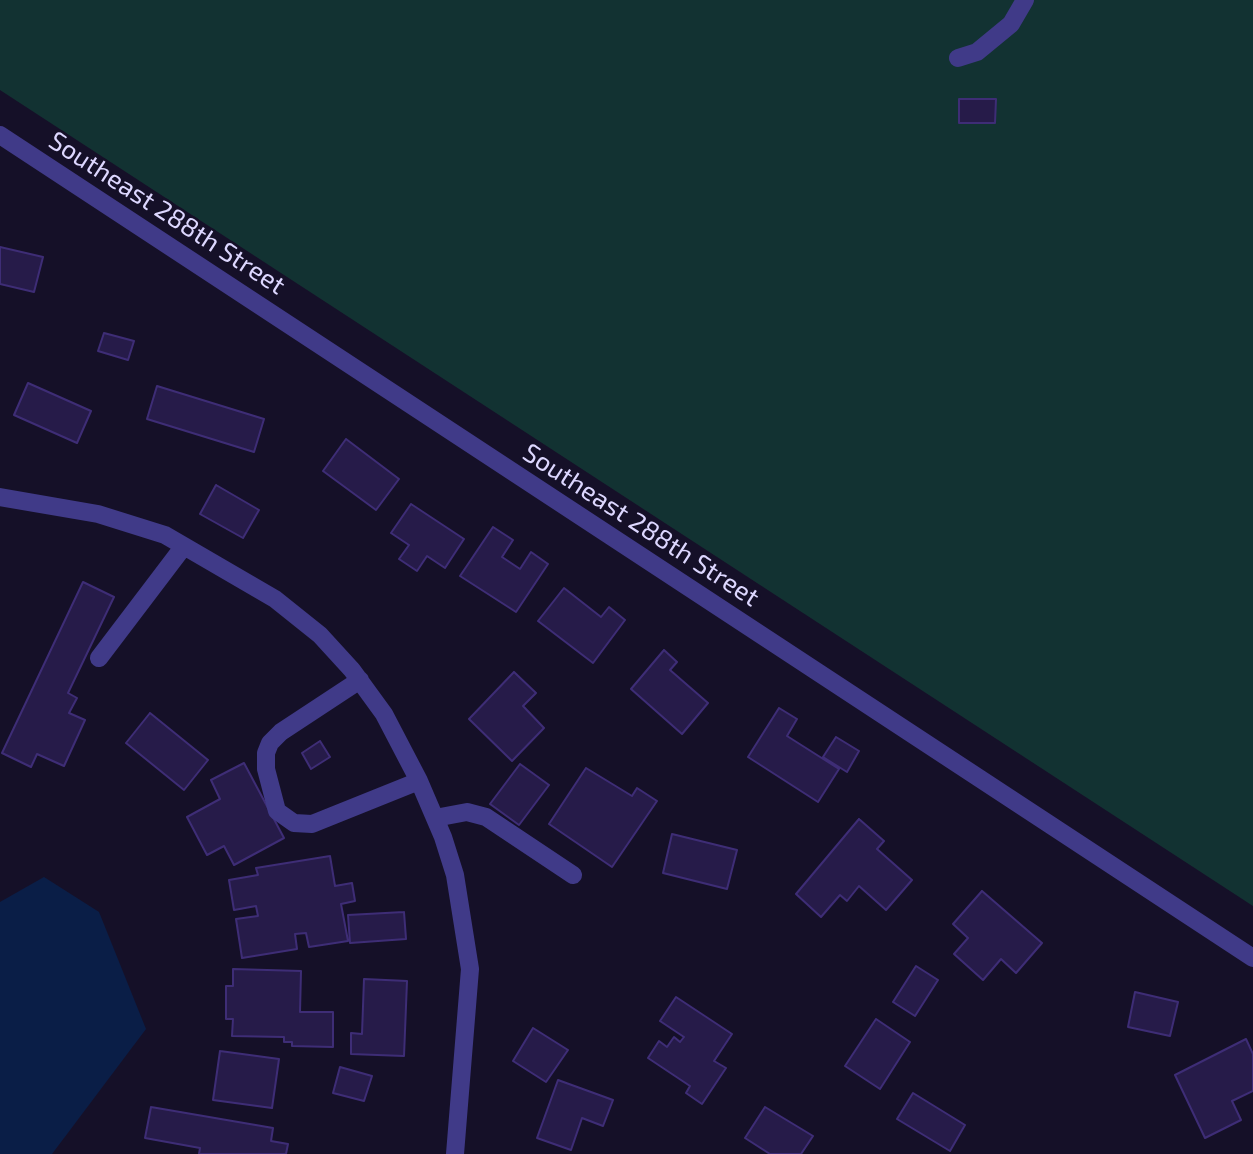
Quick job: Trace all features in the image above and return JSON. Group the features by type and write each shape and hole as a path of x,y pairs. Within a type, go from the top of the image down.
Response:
{"street":[{"path":"958,58 977,52 1011,24 1026,0"},
{"name":"Southeast 288th Street","path":"0,135 1253,958"},
{"path":"0,497 98,514 165,535 275,599 320,635 360,680 384,714 419,780 455,875 470,969 455,1154"},
{"path":"99,659 184,546"},
{"path":"360,680 281,732 270,743 265,753 266,769 277,811 294,823 312,824 419,780"},
{"path":"435,818 467,812 486,817 573,875"}],"green space":[{"path":"0,0 1253,0 1253,906 0,90"}],"water":[{"path":"44,877 99,912 146,1029 52,1154 0,1154 0,902"}],"building":[{"path":"959,99 996,99 995,123 959,123"},
{"path":"0,247 43,257 34,292 0,284"},
{"path":"104,333 134,341 128,360 98,351"},
{"path":"28,383 91,411 77,443 14,415"},
{"path":"157,386 264,419 254,452 147,419"},
{"path":"346,439 399,479 376,510 323,471"},
{"path":"216,485 259,510 243,538 200,514"},
{"path":"411,504 464,539 445,568 427,556 417,571 399,559 409,545 391,533"},
{"path":"493,527 513,540 502,557 520,569 531,552 548,564 516,612 460,576"},
{"path":"83,582 114,597 68,693 77,698 69,713 85,720 64,766 37,754 31,767 2,753"},
{"path":"564,588 601,617 609,607 625,620 593,663 538,621"},
{"path":"664,650 677,662 670,670 708,703 682,734 631,689"},
{"path":"514,672 536,693 523,706 544,728 512,761 469,719"},
{"path":"779,708 797,719 787,736 839,769 818,802 748,757"},
{"path":"150,713 208,760 184,790 126,743"},
{"path":"836,737 859,751 847,772 823,757"},
{"path":"320,741 330,757 311,769 302,753"},
{"path":"244,763 284,838 234,865 224,846 207,855 187,817 220,799 211,780"},
{"path":"520,764 549,785 519,825 490,804"},
{"path":"586,768 632,796 637,788 657,801 612,867 549,824"},
{"path":"859,819 884,841 877,849 912,880 886,910 859,886 847,901 840,895 821,917 796,894"},
{"path":"672,834 737,850 727,889 663,873"},
{"path":"330,856 335,886 352,883 355,901 341,904 348,941 309,947 306,933 295,934 297,949 242,958 236,919 258,916 256,906 234,910 229,880 258,875 256,868"},
{"path":"982,891 1042,943 1016,973 1001,959 983,980 954,954 968,938 953,924"},
{"path":"404,912 406,939 350,943 348,915"},
{"path":"916,966 938,980 915,1016 893,1002"},
{"path":"233,969 301,971 300,1012 333,1012 333,1047 292,1046 292,1042 284,1042 284,1037 232,1036 233,1019 226,1019 226,986 233,986"},
{"path":"364,979 407,981 404,1056 351,1054 351,1033 362,1034"},
{"path":"1135,992 1178,1002 1170,1036 1128,1027"},
{"path":"676,997 732,1034 714,1061 726,1068 702,1104 686,1093 690,1086 648,1058 659,1041 667,1047 674,1037 680,1042 684,1037 660,1021"},
{"path":"876,1019 910,1042 880,1089 845,1066"},
{"path":"533,1028 568,1050 546,1082 513,1061"},
{"path":"1246,1039 1253,1054 1253,1091 1232,1101 1241,1120 1205,1138 1175,1075"},
{"path":"220,1051 279,1059 272,1108 213,1100"},
{"path":"340,1067 372,1076 364,1101 333,1093"},
{"path":"558,1080 613,1100 603,1126 582,1118 571,1150 537,1138"},
{"path":"913,1093 965,1125 950,1151 897,1119"},
{"path":"151,1107 273,1128 271,1141 288,1144 286,1154 199,1154 200,1148 145,1138"},
{"path":"765,1107 813,1136 801,1154 770,1154 745,1138"}]}
